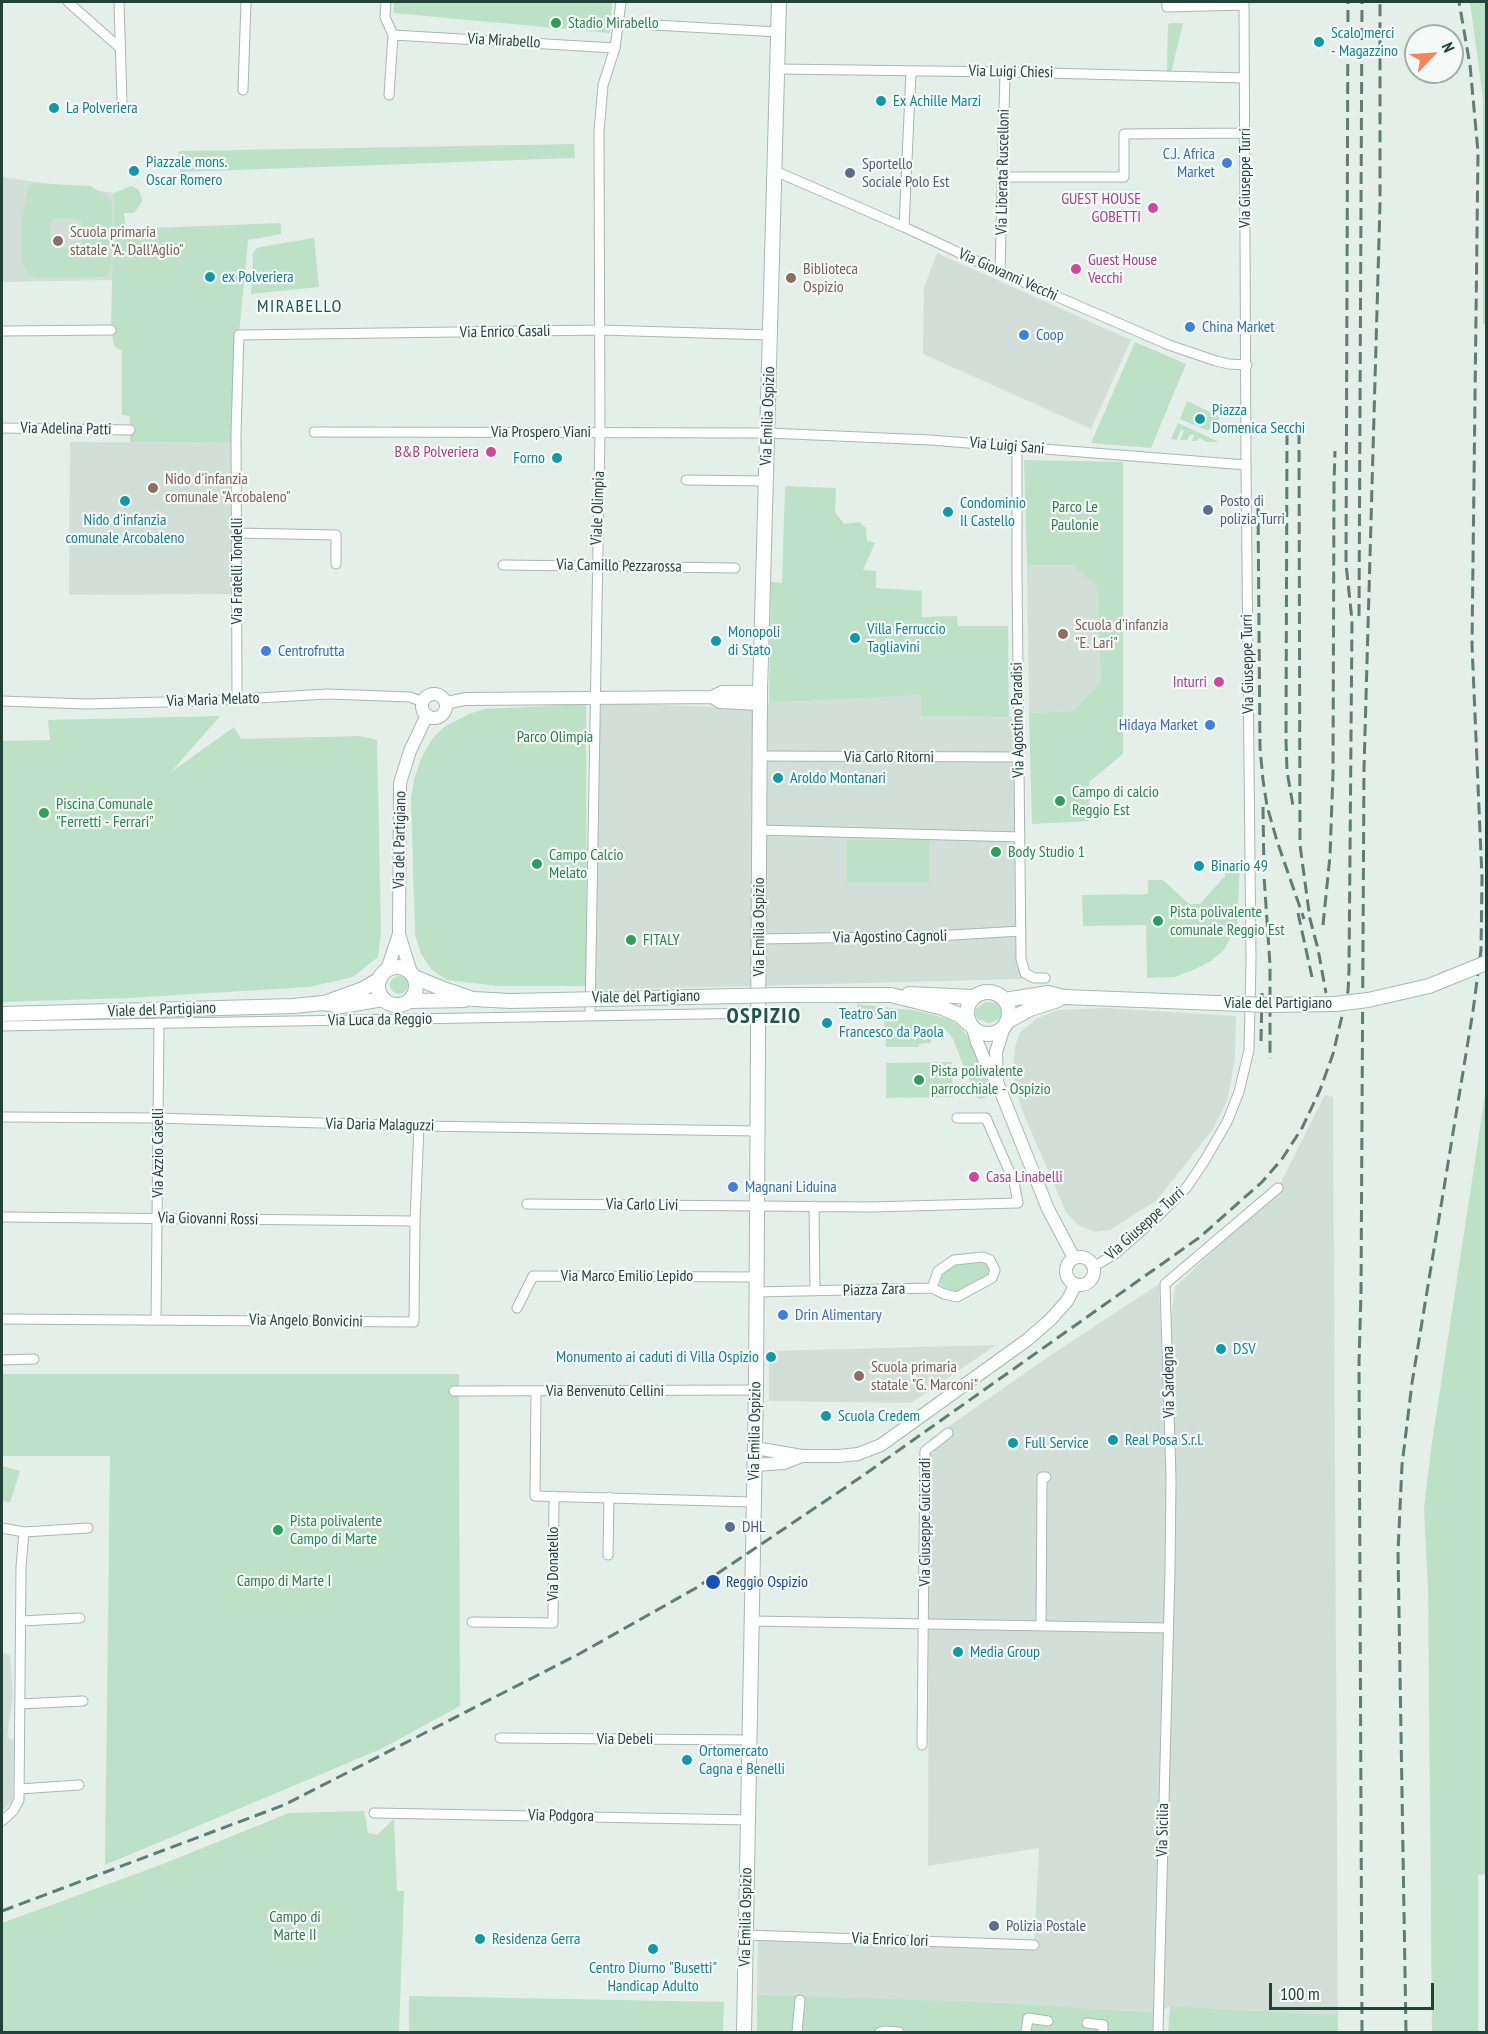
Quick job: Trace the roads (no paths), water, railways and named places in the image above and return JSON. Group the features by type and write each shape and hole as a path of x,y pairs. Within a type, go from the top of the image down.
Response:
{"main road":[{"name":"Via Emilia Ospizio","path":"744,2032 756,1390 760,698 779,2"},
{"name":"Viale del Partigiano","path":"2,1014 323,1003 342,1006 384,999 394,1005 399,1005 410,1001 473,999 511,1001 922,994 973,997 986,993 993,993 1005,1000 1048,993 1064,997 1268,1005 1335,1004 1368,1000 1429,986 1486,963"},
{"name":"Viale del Partigiano","path":"323,1003 363,989 397,967 407,969 413,975 441,988 473,999"},
{"path":"383,974 379,990 384,999"},
{"path":"410,1001 416,989 413,975"},
{"name":"Viale del Partigiano","path":"891,995 944,1008 986,1033 992,1032 1029,1009 1064,997"},
{"path":"971,1026 966,1013 969,1001 973,997"},
{"path":"1005,1000 1010,1010 1006,1024"}],"street":[{"path":"69,2 120,48"},
{"path":"119,2 122,102"},
{"path":"243,90 246,2"},
{"path":"386,2 385,17 393,35 390,95"},
{"name":"Viale Olimpia","path":"590,1016 600,432 598,132 603,85 615,48 621,2"},
{"path":"1167,2 1167,7 1244,3"},
{"name":"Via Giuseppe Turri","path":"1093,1267 1113,1256 1156,1218 1181,1193 1199,1169 1220,1136 1234,1107 1244,1077 1249,1050 1251,960 1244,3"},
{"path":"619,23 778,32"},
{"name":"Via Mirabello","path":"393,35 615,48"},
{"name":"Via Luigi Chiesi","path":"777,69 1244,78"},
{"path":"904,227 911,71"},
{"name":"Via Liberata Ruscelloni","path":"1000,273 1005,72"},
{"path":"1003,177 1124,177 1124,134 1245,133"},
{"name":"Via Giovanni Vecchi","path":"775,171 904,227 1000,273 1169,345 1229,364 1246,365"},
{"path":"2,330 111,330"},
{"name":"Via Enrico Casali","path":"239,335 600,330 770,335"},
{"name":"Via Fratelli Tondelli","path":"237,698 236,433 239,335"},
{"name":"Via Adelina Patti","path":"2,428 130,430"},
{"name":"Via Prospero Viani","path":"314,432 768,433"},
{"name":"Via Luigi Sani","path":"768,433 919,439 1246,465"},
{"name":"Via Agostino Paradisi","path":"1017,446 1021,959 1025,973 1034,978 1045,978"},
{"path":"686,480 766,481"},
{"path":"236,533 336,535 336,564"},
{"name":"Via Camillo Pezzarossa","path":"503,565 735,568"},
{"path":"435,693 442,696 446,703 443,715 435,718 427,715 423,709 423,702 427,696 435,693"},
{"name":"Via Maria Melato","path":"2,701 86,704 328,694 410,697 423,702"},
{"path":"446,703 465,699 595,696 712,697 720,702 760,698"},
{"name":"Via del Partigiano","path":"413,975 399,934 400,783 410,751 427,715"},
{"name":"Via Carlo Ritorni","path":"760,756 1019,757"},
{"path":"760,830 1020,837"},
{"name":"Via Agostino Cagnoli","path":"759,939 935,936 1021,931"},
{"name":"Via del Partigiano","path":"383,974 399,934"},
{"name":"Via Luca da Reggio","path":"2,1026 759,1013"},
{"name":"Via Azzio Caselli","path":"156,1319 159,1023"},
{"path":"997,1082 996,1052 1000,1034 1006,1024"},
{"path":"971,1026 987,1066 997,1082 1048,1209 1074,1258"},
{"name":"Via Daria Malaguzzi","path":"2,1118 157,1118 419,1126 758,1131"},
{"name":"Via Carlo Livi","path":"527,1204 872,1207 1018,1203 1014,1182 986,1118 957,1118"},
{"name":"Via Angelo Bonvicini","path":"2,1319 414,1322 419,1126"},
{"name":"Via Sardegna","path":"1167,1628 1171,1478 1165,1284 1278,1188"},
{"path":"814,1206 815,1291"},
{"name":"Via Giovanni Rossi","path":"2,1217 415,1221"},
{"name":"Piazza Zara","path":"757,1292 932,1288 957,1297 992,1278 995,1270 990,1260 982,1257 954,1260 938,1271 932,1288"},
{"path":"1074,1258 1084,1258 1093,1267 1093,1276 1082,1285 1070,1281 1066,1272 1068,1264 1074,1258"},
{"name":"Via Marco Emilio Lepido","path":"517,1308 533,1276 757,1277"},
{"path":"755,1449 802,1456 839,1456 858,1454 873,1449 892,1438 1027,1340 1067,1301 1076,1284"},
{"path":"2,1359 34,1359"},
{"name":"Via Benvenuto Cellini","path":"454,1391 756,1390"},
{"path":"536,1391 535,1496 753,1502"},
{"name":"Via Giuseppe Guicciardi","path":"922,1745 924,1451 948,1433"},
{"path":"755,1465 784,1463 802,1456"},
{"path":"1041,1626 1042,1477 1046,1477"},
{"name":"Via Donatello","path":"472,1622 553,1623 554,1496"},
{"path":"608,1556 609,1497"},
{"path":"2,1528 24,1532 88,1528"},
{"path":"2,1821 16,1807 19,1800 21,1567 24,1532"},
{"path":"21,1621 80,1618"},
{"path":"751,1621 1167,1628"},
{"name":"Via Sicilia","path":"1158,2032 1167,1628"},
{"path":"20,1704 83,1701"},
{"name":"Via Debeli","path":"500,1738 750,1740"},
{"path":"19,1789 79,1785"},
{"name":"Via Podgora","path":"374,1813 749,1820"},
{"name":"Via Enrico Iori","path":"746,1935 1034,1945"},
{"path":"797,2032 800,2000"},
{"path":"1026,2032 1028,2018 1048,2021"},
{"path":"1087,2023 1103,2025 1103,2032"},
{"path":"880,2032 899,2032"}],"railway":[{"path":"2,1911 284,1805 579,1654 696,1588 861,1477 1200,1237 1262,1182 1282,1159 1302,1128 1320,1090 1333,1054 1348,991 1352,620 1346,564 1348,2"},
{"path":"1359,616 1362,2"},
{"path":"1362,2032 1359,1362 1364,768 1380,204 1380,2"},
{"path":"1406,2032 1398,1552 1402,1465 1412,1383 1481,950 1482,878 1472,645 1478,152 1470,65 1459,2"},
{"path":"1299,432 1300,845 1310,919 1326,993"},
{"path":"1287,433 1286,741 1287,771 1293,806"},
{"path":"1323,925 1330,856 1333,773 1335,451"},
{"path":"1258,505 1260,748 1263,780 1267,806 1277,841 1304,919"},
{"path":"1263,807 1264,876 1270,965 1270,1059"},
{"path":"1298,913 1312,977"},
{"path":"1261,1041 1262,993"}],"place":[{"name":"Stadio Mirabello","path":"556,23"},
{"name":"Scalo merci - Magazzino","path":"1319,42"},
{"name":"Ex Achille Marzi","path":"881,101"},
{"name":"La Polveriera","path":"54,108"},
{"name":"C.J. Africa Market","path":"1227,163"},
{"name":"Piazzale mons. Oscar Romero","path":"134,171"},
{"name":"Sportello Sociale Polo Est","path":"850,173"},
{"name":"GUEST HOUSE GOBETTI","path":"1153,208"},
{"name":"Scuola primaria statale \"A. Dall'Aglio\"","path":"58,241"},
{"name":"Guest House Vecchi","path":"1076,269"},
{"name":"ex Polveriera","path":"210,277"},
{"name":"Biblioteca Ospizio","path":"791,278"},
{"name":"China Market","path":"1190,327"},
{"name":"Coop","path":"1024,335"},
{"name":"Piazza Domenica Secchi","path":"1200,419"},
{"name":"B&B Polveriera","path":"491,452"},
{"name":"Forno","path":"557,458"},
{"name":"Nido d'infanzia comunale \"Arcobaleno\"","path":"153,488"},
{"name":"Nido d'infanzia comunale Arcobaleno","path":"125,501"},
{"name":"Posto di polizia Turri","path":"1208,510"},
{"name":"Condominio Il Castello","path":"948,512"},
{"name":"Scuola d'infanzia \"E. Lari\"","path":"1063,634"},
{"name":"Villa Ferruccio Tagliavini","path":"855,638"},
{"name":"Monopoli di Stato","path":"716,641"},
{"name":"Centrofrutta","path":"266,651"},
{"name":"Inturri","path":"1219,682"},
{"name":"Hidaya Market","path":"1210,725"},
{"name":"Aroldo Montanari","path":"778,778"},
{"name":"Campo di calcio Reggio Est","path":"1060,801"},
{"name":"Piscina Comunale \"Ferretti - Ferrari\"","path":"44,813"},
{"name":"Body Studio 1","path":"996,852"},
{"name":"Campo Calcio Melato","path":"537,864"},
{"name":"Binario 49","path":"1199,866"},
{"name":"Pista polivalente comunale Reggio Est","path":"1158,921"},
{"name":"FITALY","path":"631,940"},
{"name":"Teatro San Francesco da Paola","path":"827,1023"},
{"name":"Pista polivalente parrocchiale - Ospizio","path":"919,1080"},
{"name":"Casa Linabelli","path":"974,1177"},
{"name":"Magnani Liduina","path":"733,1187"},
{"name":"Drin Alimentary","path":"783,1315"},
{"name":"DSV","path":"1221,1349"},
{"name":"Monumento ai caduti di Villa Ospizio","path":"771,1357"},
{"name":"Scuola primaria statale \"G. Marconi\"","path":"859,1376"},
{"name":"Scuola Credem","path":"826,1416"},
{"name":"Real Posa S.r.l.","path":"1113,1440"},
{"name":"Full Service","path":"1013,1443"},
{"name":"DHL","path":"730,1527"},
{"name":"Pista polivalente Campo di Marte","path":"278,1530"},
{"name":"Reggio Ospizio","path":"713,1582"},
{"name":"Media Group","path":"958,1652"},
{"name":"Ortomercato Cagna e Benelli","path":"687,1760"},
{"name":"Polizia Postale","path":"994,1926"},
{"name":"Residenza Gerra","path":"480,1939"},
{"name":"Centro Diurno \"Busetti\" Handicap Adulto","path":"653,1949"}],"district":[{"name":"MIRABELLO","path":"300,307"},
{"name":"OSPIZIO","path":"764,1017"}],"park label":[{"name":"Parco Le Paulonie","path":"1075,516"},
{"name":"Parco Olimpia","path":"555,737"},
{"name":"Campo di Marte I","path":"284,1581"},
{"name":"Campo di Marte II","path":"295,1926"}]}
